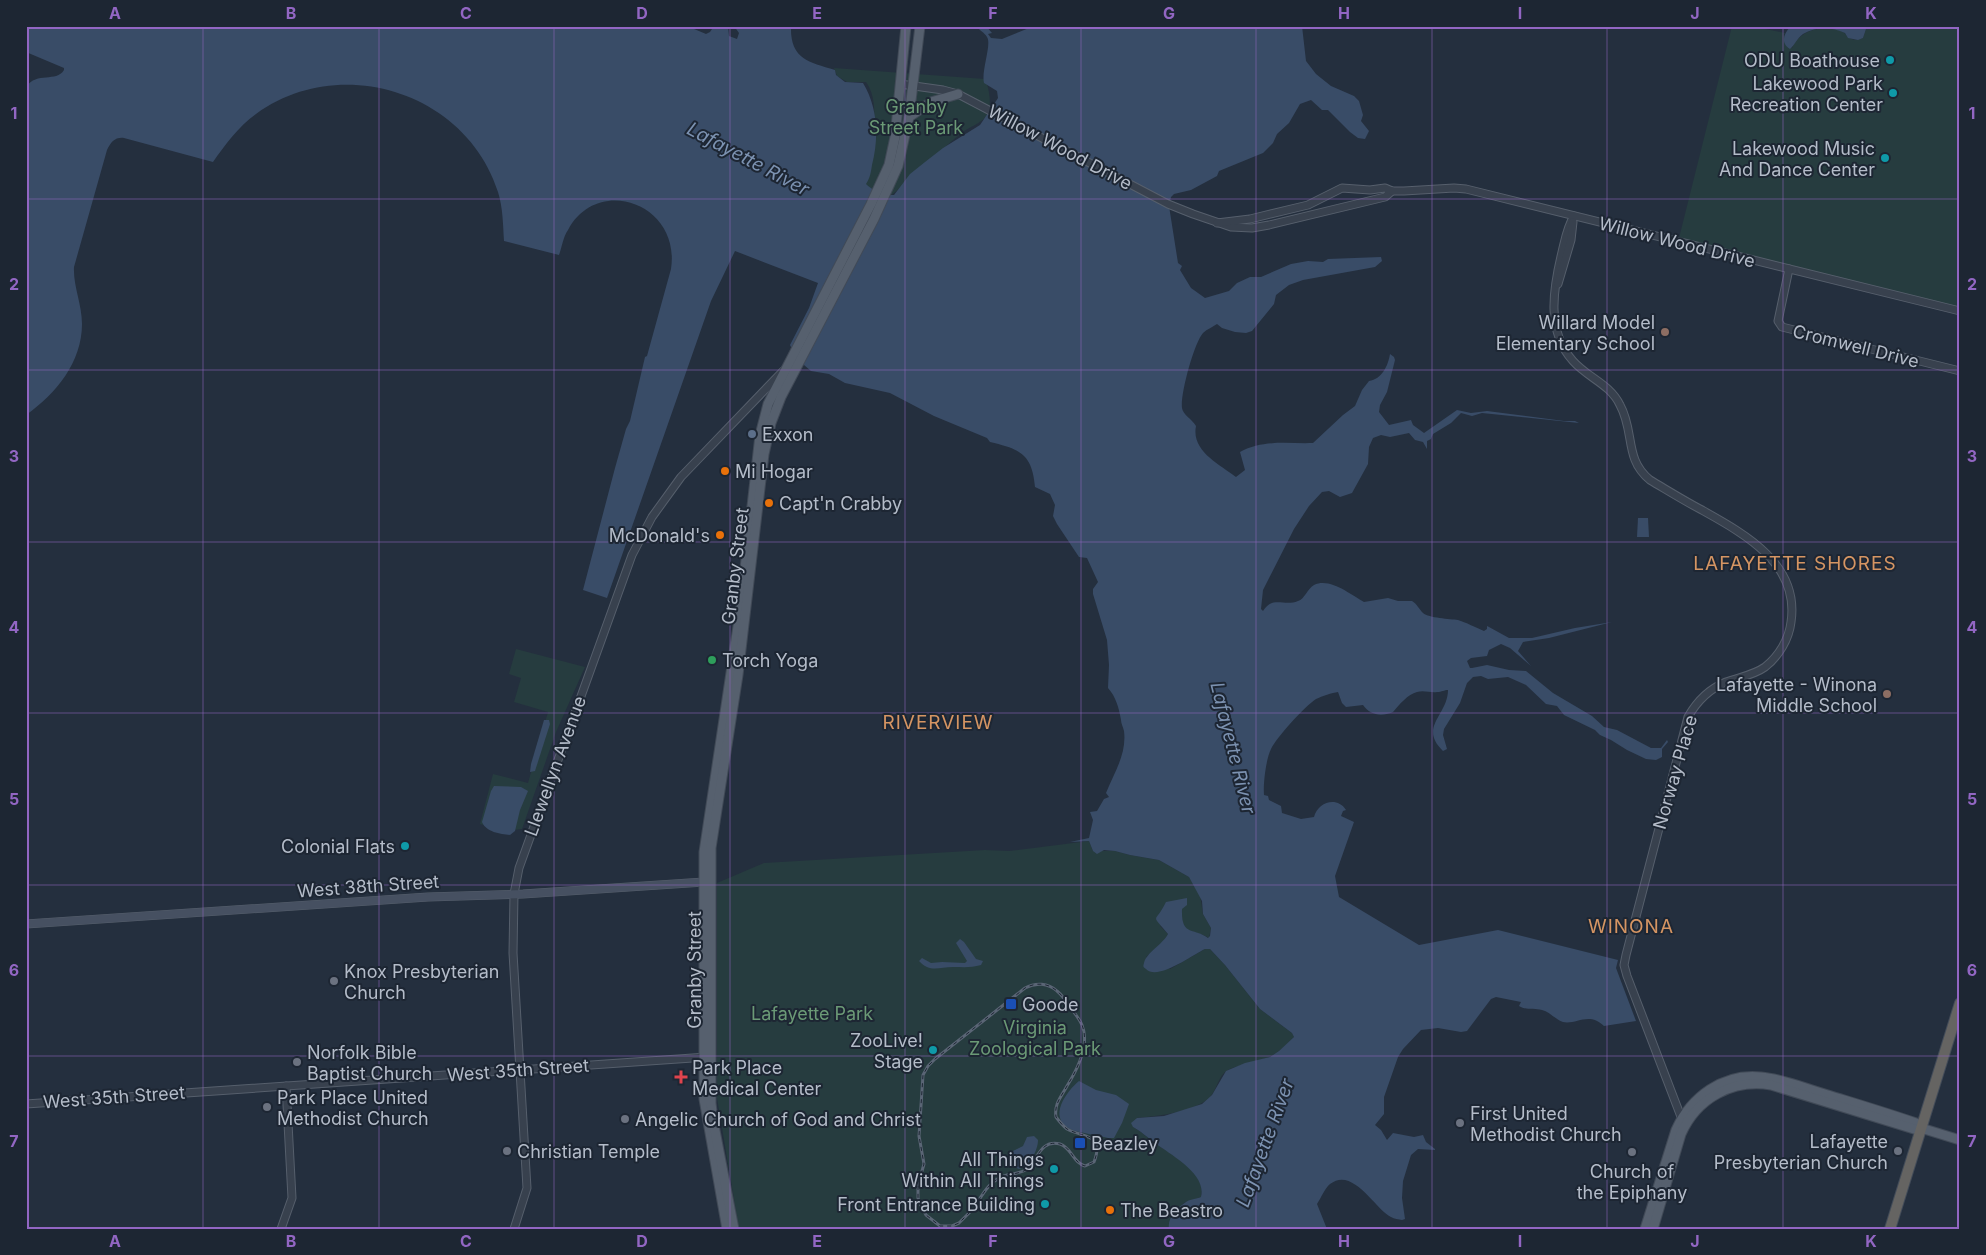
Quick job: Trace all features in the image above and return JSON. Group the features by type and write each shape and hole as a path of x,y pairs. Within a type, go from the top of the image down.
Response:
{"highway":[{"path":"1890,1229 1960,1003"}],"main road":[{"name":"Granby Street","path":"892,169 906,26"},
{"name":"Granby Street","path":"726,1229 705,1113 707,1057 707,881 739,668 764,454 770,423 792,367 874,218 892,169 909,117 920,26"},
{"path":"909,117 931,102 958,94"},
{"name":"West 38th Street","path":"26,924 428,896 514,894 707,881"},
{"name":"Granby Street","path":"707,1057 712,1117 734,1229"},
{"path":"1653,1229 1683,1123 1694,1102 1714,1086 1734,1079 1760,1077 1780,1081 1914,1122 1921,1128 1960,1140"},
{"path":"1645,1229 1676,1130 1683,1123"}],"street":[{"name":"Willow Wood Drive","path":"900,84 958,94 1182,210 1218,223 1241,228 1269,226 1385,197 1392,191"},
{"name":"Willow Wood Drive","path":"1218,223 1250,219 1308,205 1342,188 1370,190 1385,188 1392,191 1466,189 1960,311"},
{"name":"Norway Place","path":"1574,216 1571,240 1562,274 1555,291 1554,318 1563,347 1580,369 1603,384 1619,402 1627,420 1634,458 1641,472 1650,480 1752,540 1781,570 1787,580 1791,596 1792,614 1788,634 1772,661 1759,671 1726,682 1712,690 1698,701 1688,717 1626,954 1624,964 1627,976 1683,1123"},
{"name":"Cromwell Drive","path":"1789,270 1778,321 1782,327 1960,371"},
{"name":"Llewellyn Avenue","path":"514,1229 527,1188 513,953 514,894 519,868 632,555 666,497 681,477 792,367"},
{"name":"West 35th Street","path":"26,1104 707,1057"},
{"path":"281,1229 292,1198 286,1086"}],"green space":[{"path":"1732,26 1751,26 1785,33 1784,35 1792,48 1801,36 1807,32 1821,29 1829,28 1843,32 1853,40 1856,40 1863,38 1867,26 1960,26 1960,311 1678,242"},
{"name":"Granby Street Park","path":"834,68 985,79 990,96 988,113 984,119 964,131 884,200 863,184 873,132 874,104 871,92 866,82 847,82 837,76"},
{"path":"516,649 585,667 556,732 522,829 504,831 480,824 493,774 528,783 548,712 514,702 521,678 509,674"},
{"name":"Virginia Zoological Park","path":"1089,841 1093,851 1115,851 1159,860 1189,877 1200,895 1203,914 1211,928 1209,938 1186,928 1183,924 1182,909 1160,926 1168,934 1163,942 1146,957 1170,969 1205,949 1210,949 1260,1009 1292,1033 1294,1037 1281,1050 1271,1056 1228,1070 1222,1075 1210,1097 1203,1102 1186,1110 1137,1118 1133,1127 1179,1159 1194,1173 1199,1180 1201,1197 1184,1203 1171,1216 1169,1229 739,1229 717,1098 717,883 764,863 985,850 1009,851"}],"water":[{"name":"Lafayette River","path":"26,26 687,26 706,34 714,26 728,26 729,36 737,39 739,33 734,26 791,26 791,37 794,46 802,57 835,70 836,75 845,82 863,83 872,102 876,123 876,144 871,173 866,184 883,194 894,195 910,174 943,148 980,125 998,98 997,91 984,83 988,40 976,26 986,26 992,33 988,34 991,38 1002,39 1034,26 1302,26 1306,61 1316,74 1331,86 1354,96 1359,101 1363,115 1361,121 1369,131 1365,139 1358,138 1328,110 1322,110 1311,100 1300,104 1289,123 1277,134 1273,143 1263,153 1219,171 1217,176 1191,190 1174,194 1171,197 1169,206 1178,263 1182,266 1180,270 1191,288 1205,298 1229,291 1237,283 1250,277 1261,277 1291,264 1308,261 1323,262 1328,259 1381,257 1382,261 1375,267 1303,280 1289,285 1276,295 1274,304 1252,331 1246,333 1235,332 1222,328 1217,324 1203,333 1192,358 1185,381 1182,401 1183,410 1196,426 1198,443 1202,450 1236,477 1245,470 1240,452 1249,448 1276,443 1313,443 1355,406 1362,390 1369,381 1377,378 1384,371 1390,354 1395,360 1387,392 1380,405 1379,412 1389,425 1411,420 1413,425 1424,433 1457,410 1471,413 1487,411 1579,423 1482,413 1472,416 1461,413 1451,423 1433,434 1431,439 1427,441 1427,449 1423,442 1415,440 1409,433 1390,437 1381,435 1373,438 1369,447 1368,464 1352,493 1340,497 1329,491 1322,492 1309,506 1294,529 1263,590 1261,609 1263,611 1267,606 1275,602 1288,603 1298,601 1314,585 1327,583 1364,602 1388,598 1398,601 1412,601 1426,615 1458,620 1484,631 1487,629 1487,626 1509,638 1532,638 1612,622 1549,638 1523,642 1518,651 1531,666 1510,648 1501,644 1489,650 1487,656 1471,658 1467,661 1470,668 1487,665 1509,670 1526,671 1553,693 1592,716 1604,727 1617,730 1651,748 1661,748 1667,740 1668,742 1662,749 1662,757 1656,760 1646,759 1564,715 1557,706 1546,704 1526,685 1508,677 1488,679 1481,676 1473,677 1467,683 1460,703 1444,729 1443,735 1447,749 1443,751 1436,743 1433,735 1436,721 1447,699 1448,690 1414,693 1404,700 1393,712 1380,715 1372,713 1363,705 1346,707 1342,703 1338,692 1316,699 1291,722 1279,737 1269,753 1264,778 1264,795 1281,806 1282,813 1301,819 1314,817 1319,808 1333,802 1338,803 1346,810 1343,811 1341,816 1354,822 1335,876 1339,897 1419,945 1498,930 1618,960 1616,968 1636,1021 1604,1026 1593,1019 1563,1022 1545,1011 1519,1006 1521,1002 1496,997 1491,999 1467,1031 1461,1032 1438,1028 1421,1030 1398,1057 1384,1097 1384,1114 1375,1125 1381,1130 1387,1140 1393,1133 1414,1137 1423,1135 1426,1142 1435,1149 1418,1149 1411,1155 1403,1181 1402,1198 1405,1219 1391,1217 1355,1184 1347,1180 1339,1180 1328,1186 1317,1204 1327,1229 1169,1229 1171,1217 1176,1210 1188,1201 1201,1197 1199,1181 1178,1159 1133,1127 1131,1123 1137,1118 1164,1116 1202,1104 1212,1095 1226,1071 1245,1063 1270,1057 1294,1037 1292,1033 1260,1009 1210,949 1205,949 1167,970 1151,972 1143,966 1145,959 1168,934 1156,918 1166,902 1187,898 1187,905 1182,909 1182,918 1186,928 1208,938 1210,936 1211,928 1203,914 1202,901 1189,877 1159,860 1115,851 1104,850 1097,854 1093,851 1089,841 1070,842 1089,838 1093,820 1090,812 1097,811 1104,799 1109,797 1106,793 1122,755 1124,731 1117,703 1108,688 1107,640 1093,594 1093,589 1098,582 1087,558 1079,557 1057,524 1053,516 1055,505 1050,494 1035,487 1031,467 1022,454 1009,447 990,442 987,438 934,416 890,393 845,383 829,374 811,371 797,359 790,345 809,308 818,283 735,251 711,301 607,598 583,590 615,468 630,421 645,357 647,356 671,269 671,246 663,228 651,213 634,204 616,201 598,203 581,213 566,233 559,255 504,241 502,210 498,192 482,157 458,129 430,107 397,93 361,86 325,86 289,96 249,119 232,136 213,162 124,138 118,138 112,142 107,150 74,267 82,324 81,338 77,351 72,364 57,387 26,415 26,87 35,79 61,74 64,68 26,52"},
{"path":"1791,26 1867,26 1863,38 1858,40 1848,38 1845,33 1824,28 1808,31 1790,49 1785,44 1784,38"},
{"path":"1638,518 1648,518 1649,537 1637,537"},
{"path":"544,720 549,720 550,724 535,771 530,772 531,764"},
{"path":"494,786 521,787 528,791 520,810 515,831 510,835 490,830 482,822"},
{"path":"960,939 976,959 983,961 981,965 935,969 923,965 919,961 922,958 931,963 965,963 967,961 956,943"},
{"path":"1079,1081 1096,1090 1116,1095 1129,1104 1114,1138 1078,1132 1063,1124 1060,1118 1061,1104 1069,1091"},
{"path":"1034,1136 1038,1140 1038,1144 1035,1153 1027,1165 1019,1169 1010,1165 1011,1152 1023,1146 1027,1137"}],"railway":[{"path":"970,1212 959,1223 952,1226 940,1226 926,1215 918,1198 918,1185 924,1164 919,1136 923,1075 935,1059 1025,988 1033,985 1046,985 1062,996 1079,1020 1084,1032 1081,1057 1075,1072 1058,1101 1056,1117 1067,1129 1095,1141 1097,1153 1094,1162 1085,1166 1078,1162 1064,1146 1053,1143 1048,1145 1040,1151 1026,1170 1007,1175 993,1182 977,1203"}],"place":[{"name":"ODU Boathouse","path":"1890,60"},
{"name":"Lakewood Park Recreation Center","path":"1893,93"},
{"name":"Lakewood Music And Dance Center","path":"1885,158"},
{"name":"Willard Model Elementary School","path":"1665,332"},
{"name":"Exxon","path":"752,434"},
{"name":"Mi Hogar","path":"725,471"},
{"name":"Capt'n Crabby","path":"769,503"},
{"name":"McDonald's","path":"720,535"},
{"name":"Torch Yoga","path":"712,660"},
{"name":"Lafayette - Winona Middle School","path":"1887,694"},
{"name":"Colonial Flats","path":"405,846"},
{"name":"Knox Presbyterian Church","path":"334,981"},
{"name":"Goode","path":"1011,1004"},
{"name":"ZooLive! Stage","path":"933,1050"},
{"name":"Norfolk Bible Baptist Church","path":"297,1062"},
{"name":"Park Place Medical Center","path":"681,1077"},
{"name":"Park Place United Methodist Church","path":"267,1107"},
{"name":"Angelic Church of God and Christ","path":"625,1119"},
{"name":"First United Methodist Church","path":"1460,1123"},
{"name":"Beazley","path":"1080,1143"},
{"name":"Christian Temple","path":"507,1151"},
{"name":"Lafayette Presbyterian Church","path":"1898,1151"},
{"name":"Church of the Epiphany","path":"1632,1152"},
{"name":"All Things Within All Things","path":"1054,1169"},
{"name":"Front Entrance Building","path":"1045,1204"},
{"name":"The Beastro","path":"1110,1210"}],"district":[{"name":"LAFAYETTE SHORES","path":"1795,563"},
{"name":"RIVERVIEW","path":"938,722"},
{"name":"WINONA","path":"1631,926"}],"park label":[{"name":"Lafayette Park","path":"812,1013"}]}
